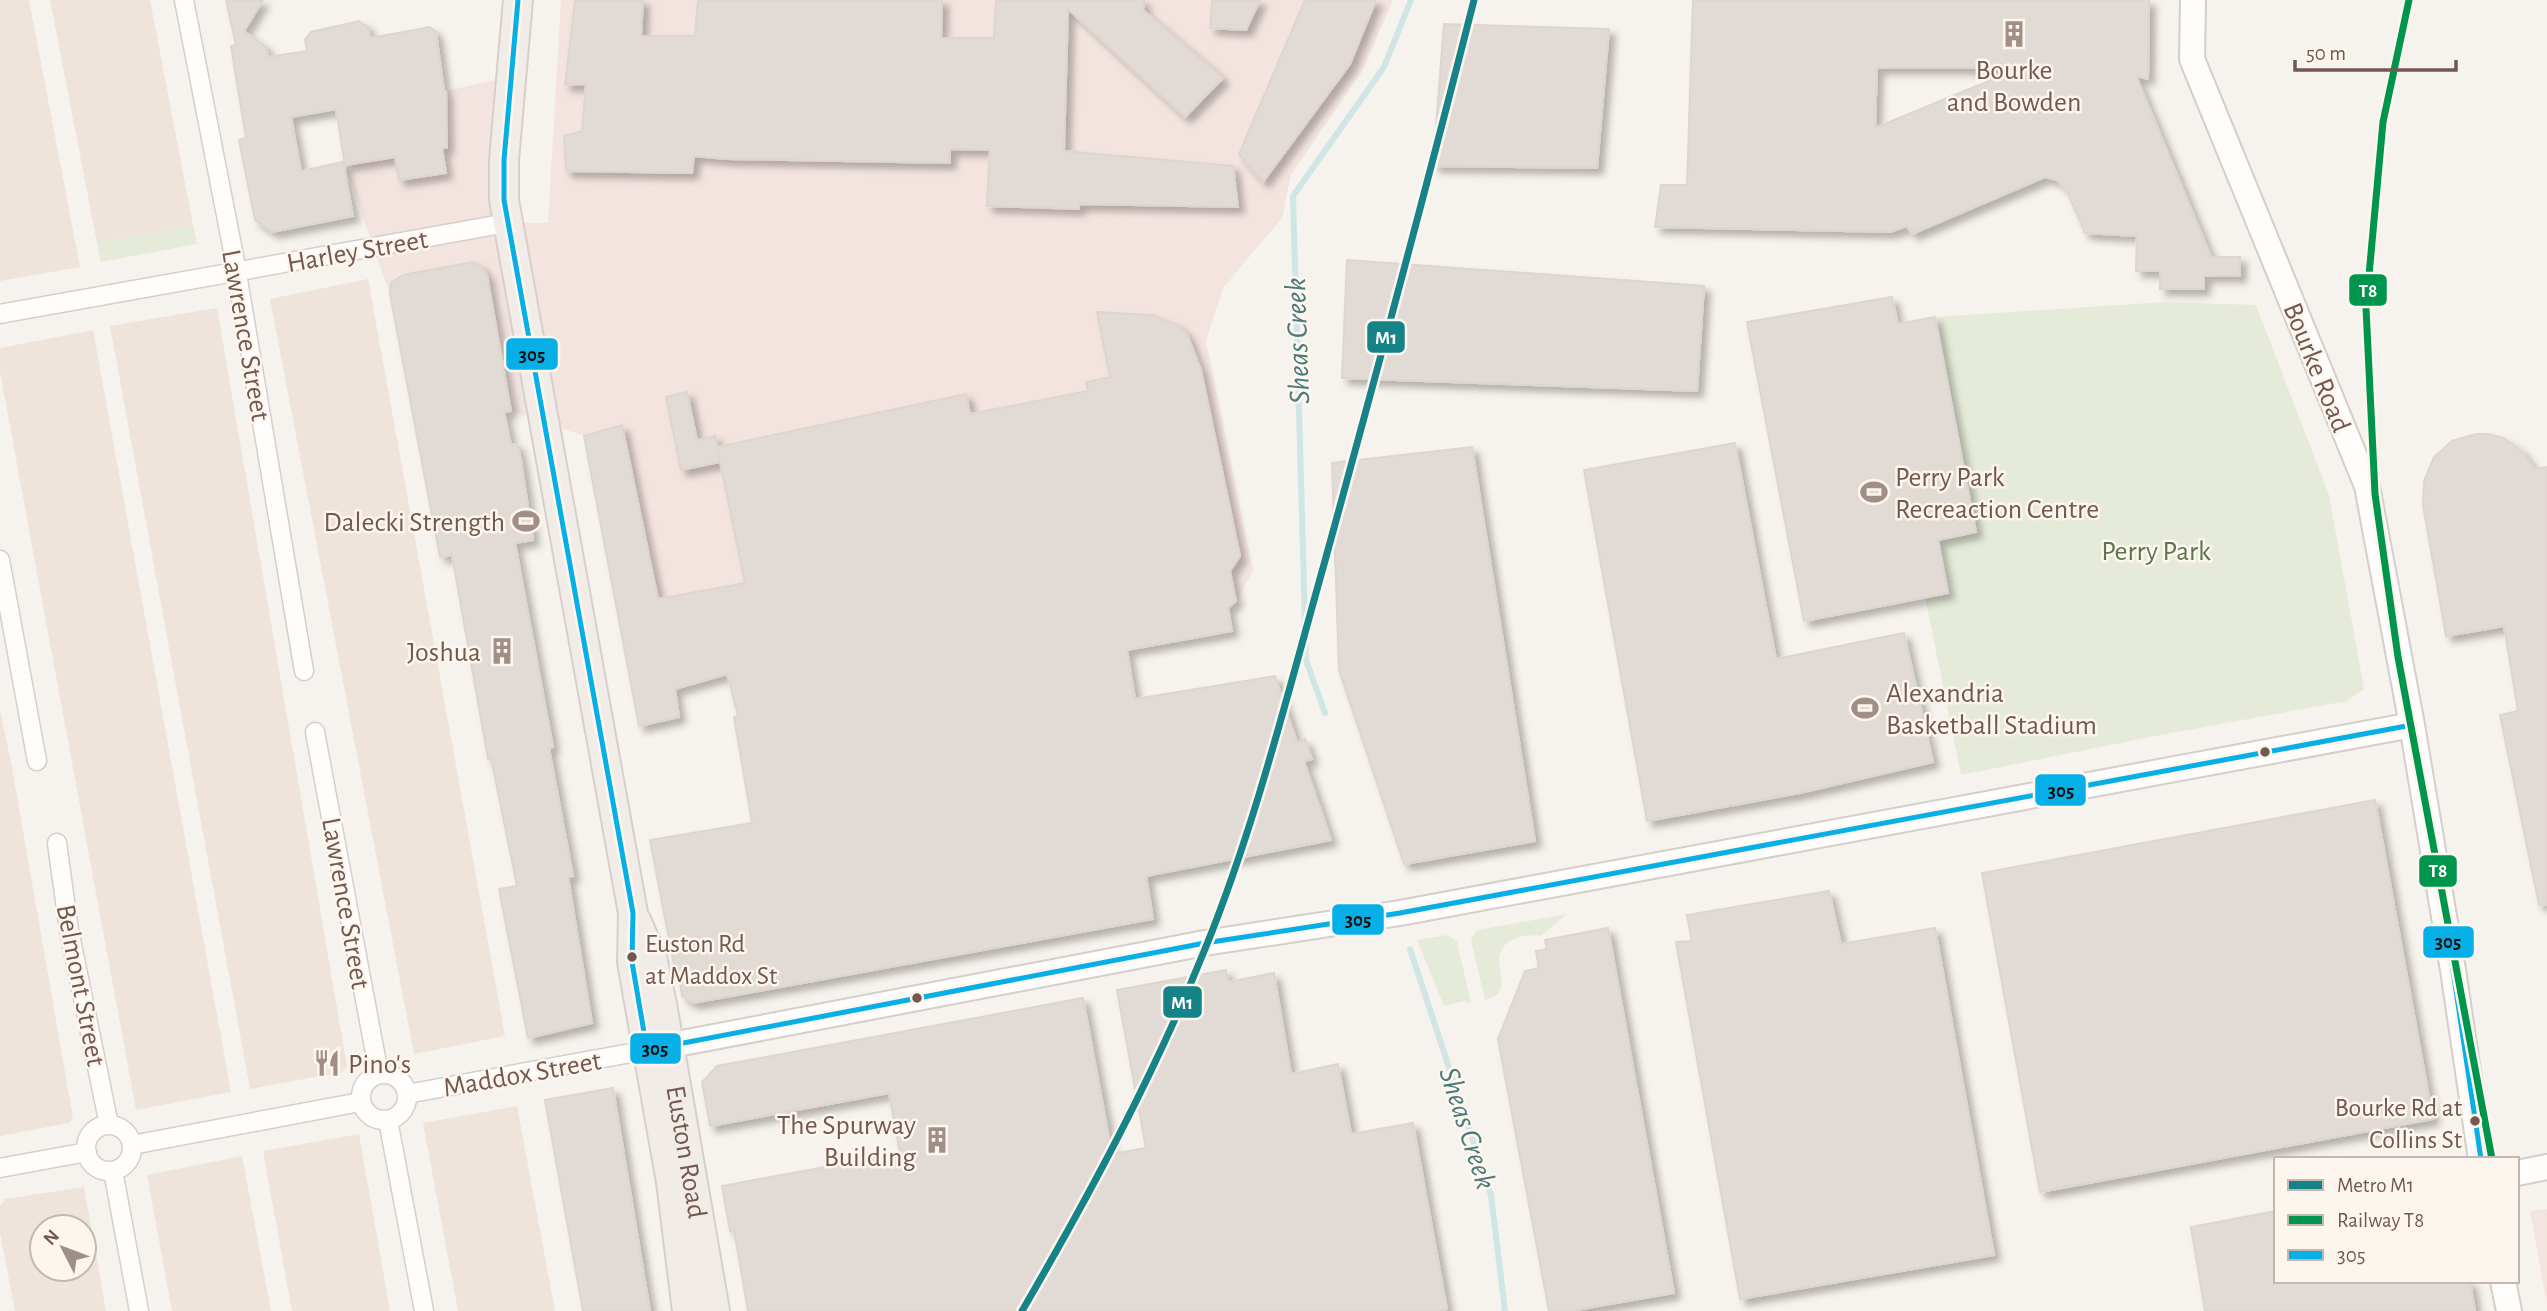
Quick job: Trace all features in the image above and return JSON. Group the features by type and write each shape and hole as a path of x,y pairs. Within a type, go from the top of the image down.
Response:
{"main road":[{"name":"Euston Road","path":"518,0 503,177 507,223 633,913 652,957 671,1182 687,1311"},
{"name":"Euston Road","path":"658,1048 715,1311"}],"street":[{"name":"Lawrence Street","path":"184,0 236,272 304,671"},
{"name":"Bourke Road","path":"2193,0 2192,59 2367,486 2412,725 2481,1157"},
{"name":"Harley Street","path":"0,314 507,223"},
{"path":"0,560 37,761"},
{"name":"Maddox Street","path":"407,1094 1205,943 1400,913 2412,725"},
{"name":"Lawrence Street","path":"315,732 379,1074"},
{"name":"Belmont Street","path":"57,843 69,930 109,1125"},
{"path":"379,1074 392,1075 398,1079 407,1094 407,1102 400,1114 388,1120 374,1119 363,1109 360,1102 362,1088 366,1082 379,1074"},
{"path":"132,1144 360,1102"},
{"path":"388,1120 424,1311"},
{"path":"109,1125 127,1133 132,1144 130,1158 126,1164 113,1171 99,1169 87,1152 92,1133 109,1125"},
{"path":"0,1168 87,1152"},
{"path":"2519,1173 2547,1167"},
{"path":"113,1171 139,1311"},
{"path":"2503,1283 2509,1311"}],"shaded area":[{"path":"0,0 29,0 80,267 0,281"},
{"path":"50,0 150,0 193,225 97,243"},
{"path":"561,0 1393,0 1363,69 1291,175 1282,218 1223,288 1206,341 1253,571 1236,601 1228,608 1232,631 1152,645 727,674 675,689 639,726 584,436 511,411 416,429 390,294 345,165 337,110 446,91 511,76 507,223 548,223"},
{"path":"368,279 505,1036 414,1054 270,299"},
{"path":"217,308 347,1066 342,1072 250,1089 110,326"},
{"path":"93,330 231,1092 136,1110 0,372 0,348"},
{"path":"0,709 73,1118 69,1123 0,1136"},
{"path":"517,1106 555,1311 458,1311 423,1123"},
{"path":"359,1134 390,1311 292,1311 263,1151"},
{"path":"242,1156 271,1311 172,1311 147,1175"},
{"path":"84,1187 89,1213 28,1213 28,1283 98,1283 98,1266 106,1311 15,1311 0,1233 0,1206 5,1199"},
{"path":"2547,1209 2547,1304 2530,1211"}],"green space":[{"path":"193,225 197,244 101,262 97,243"},
{"name":"Perry Park","path":"2165,302 2256,305 2329,495 2364,689 2347,701 1961,775 1925,597 1947,593 1938,540 1976,532 1935,317"},
{"path":"1567,914 1541,936 1514,939 1503,947 1499,960 1501,989 1485,1000 1471,940 1477,930"},
{"path":"1448,935 1457,942 1471,1003 1464,1001 1444,1006 1417,940"}],"building":[{"path":"226,0 263,0 244,31 266,47 268,57 307,51 305,39 311,32 359,21 368,27 370,38 430,27 436,32 446,91 447,148 442,148 446,173 399,180 395,157 345,165 336,109 291,117 301,171 343,162 353,216 272,232 255,220 239,140 246,138 231,46 236,45"},
{"path":"575,0 643,0 641,36 695,36 698,0 942,0 941,38 994,38 996,0 1144,0 1143,10 1223,78 1185,117 1068,9 1064,151 1233,166 1238,207 1079,204 1079,209 987,206 990,150 950,149 950,163 694,156 692,173 566,171 564,136 582,131 586,84 565,85"},
{"path":"1212,0 1260,0 1246,30 1210,28"},
{"path":"1305,0 1376,0 1350,64 1263,182 1239,154"},
{"path":"1693,0 2149,0 2148,79 2136,76 2211,257 2240,257 2240,276 2204,276 2204,289 2160,289 2160,271 2136,271 2137,236 2085,233 2066,189 2057,180 2045,177 1912,234 1907,226 1890,232 1655,227 1661,185 1687,185","holes":["1877,68 2020,68 1875,128"]},
{"path":"1444,24 1609,29 1597,168 1433,166"},
{"path":"1347,260 1704,286 1697,391 1342,378"},
{"path":"473,262 481,266 487,275 511,411 504,412 511,445 517,444 521,460 533,540 515,543 553,747 549,748 573,876 568,877 592,1023 528,1038 499,889 517,886 491,758 488,759 452,555 440,557 390,294 391,283 403,275"},
{"name":"Perry Park Recreaction Centre","path":"1892,297 1898,324 1935,317 1976,532 1938,540 1948,593 1804,621 1747,322"},
{"path":"1097,312 1152,315 1178,325 1187,334 1201,370 1240,556 1230,571 1236,601 1228,608 1232,631 1127,650 1135,699 1275,676 1297,742 1305,739 1312,759 1304,761 1331,840 1146,876 1153,919 693,1003 682,996 678,969 675,970 650,840 752,823 734,717 738,716 727,674 675,689 679,717 639,726 584,436 622,425 658,599 745,583 717,447 966,394 970,414 1088,391 1086,382 1110,377"},
{"path":"687,392 697,440 715,436 720,462 681,470 666,397"},
{"path":"2476,434 2503,438 2522,451 2534,469 2547,467 2547,904 2539,905 2500,715 2518,711 2504,626 2446,636 2423,505 2424,481 2434,457 2452,441"},
{"path":"1735,443 1776,659 1904,633 1933,762 1800,793 1647,821 1584,470"},
{"path":"1472,447 1535,841 1404,864 1339,670 1332,463"},
{"path":"2375,800 2433,1119 2040,1192 1982,873"},
{"path":"1829,891 1841,944 1935,928 1994,1255 1740,1299 1676,942 1692,941 1687,915"},
{"path":"1608,928 1674,1293 1570,1311 1549,1311 1498,1039 1525,971 1539,968 1536,951 1547,949 1545,940"},
{"path":"1226,970 1228,982 1274,973 1291,1074 1338,1064 1351,1134 1413,1123 1447,1309 748,1311 734,1230 730,1231 722,1186 900,1153 889,1093 710,1126 702,1082 717,1066 1083,998 1112,1154 1146,1148 1117,990"},
{"path":"613,1088 650,1311 583,1311 545,1100"},
{"path":"2274,1211 2274,1283 2470,1283 2475,1311 2205,1311 2191,1227"}],"waterway":[{"name":"Sheas Creek","path":"1325,713 1306,660 1293,196 1384,67 1411,0"},
{"name":"Sheas Creek","path":"1410,949 1491,1195 1505,1311"}],"metro line":[{"name":"M1","path":"1022,1311 1143,1088 1223,903 1269,760 1419,213 1474,0"}],"rail line":[{"name":"T8","path":"2409,0 2383,122 2366,308 2375,494 2398,657 2492,1157"}],"transit line":[{"name":"305","path":"518,0 504,160 504,200 633,913 632,962 647,1050 1205,943 1400,913 2412,725"},
{"name":"305","path":"2412,725 2481,1157"}],"place":[{"name":"Bourke and Bowden","path":"2014,34"},
{"name":"Perry Park Recreaction Centre","path":"1874,492"},
{"name":"Dalecki Strength","path":"526,521"},
{"name":"Joshua","path":"502,651"},
{"name":"Alexandria Basketball Stadium","path":"1865,708"},
{"name":"Euston Rd at Maddox St","path":"632,957"},
{"name":"Pino's","path":"327,1063"},
{"name":"Bourke Rd at Collins St","path":"2475,1121"},
{"name":"The Spurway Building","path":"937,1140"}]}
